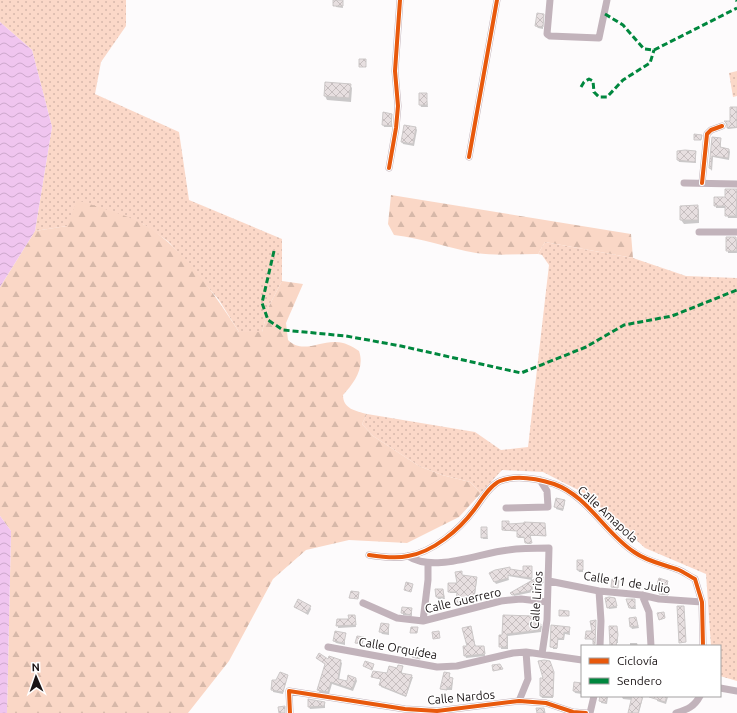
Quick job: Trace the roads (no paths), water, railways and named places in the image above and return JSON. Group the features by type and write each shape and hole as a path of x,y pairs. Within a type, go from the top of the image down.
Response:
{"street":[{"path":"389,168 398,106 395,71 400,0"},
{"path":"470,157 497,0"},
{"path":"550,0 547,34 550,36 599,38 608,0"},
{"path":"702,183 708,134 711,130 722,126"},
{"path":"684,182 737,184"},
{"path":"699,232 737,232"},
{"name":"Calle Amapola","path":"369,555 408,556 430,549 472,514 493,486 501,481 521,478 540,480 556,485 570,493 595,514 617,539 635,553 654,563 680,570 694,578 702,602 703,645"},
{"path":"506,508 548,507 547,491 540,480"},
{"name":"Calle Lirios","path":"428,564 508,550 549,548 549,580 542,654"},
{"path":"408,556 416,562 428,564 428,580 423,621"},
{"name":"Calle 11 de Julio","path":"549,580 599,591 642,595 659,599 702,602"},
{"path":"599,591 601,621 600,645"},
{"path":"642,595 649,612 651,645"},
{"name":"Calle Guerrero","path":"363,603 397,618 423,621 501,601 521,599 547,602"},
{"name":"Calle Orquídea","path":"328,647 437,667 457,666 513,653 526,652 581,660"},
{"path":"519,701 528,679 526,652"},
{"path":"721,688 737,691"},
{"name":"Calle Nardos","path":"290,713 289,691 405,711 438,711 519,701 546,703 573,712 586,713"},
{"path":"590,713 594,697"},
{"path":"676,713 691,708 696,704 700,697"}],"water":[{"path":"0,22 32,50 52,127 35,231 0,287"},
{"path":"0,516 11,531 7,713 0,713"}]}
